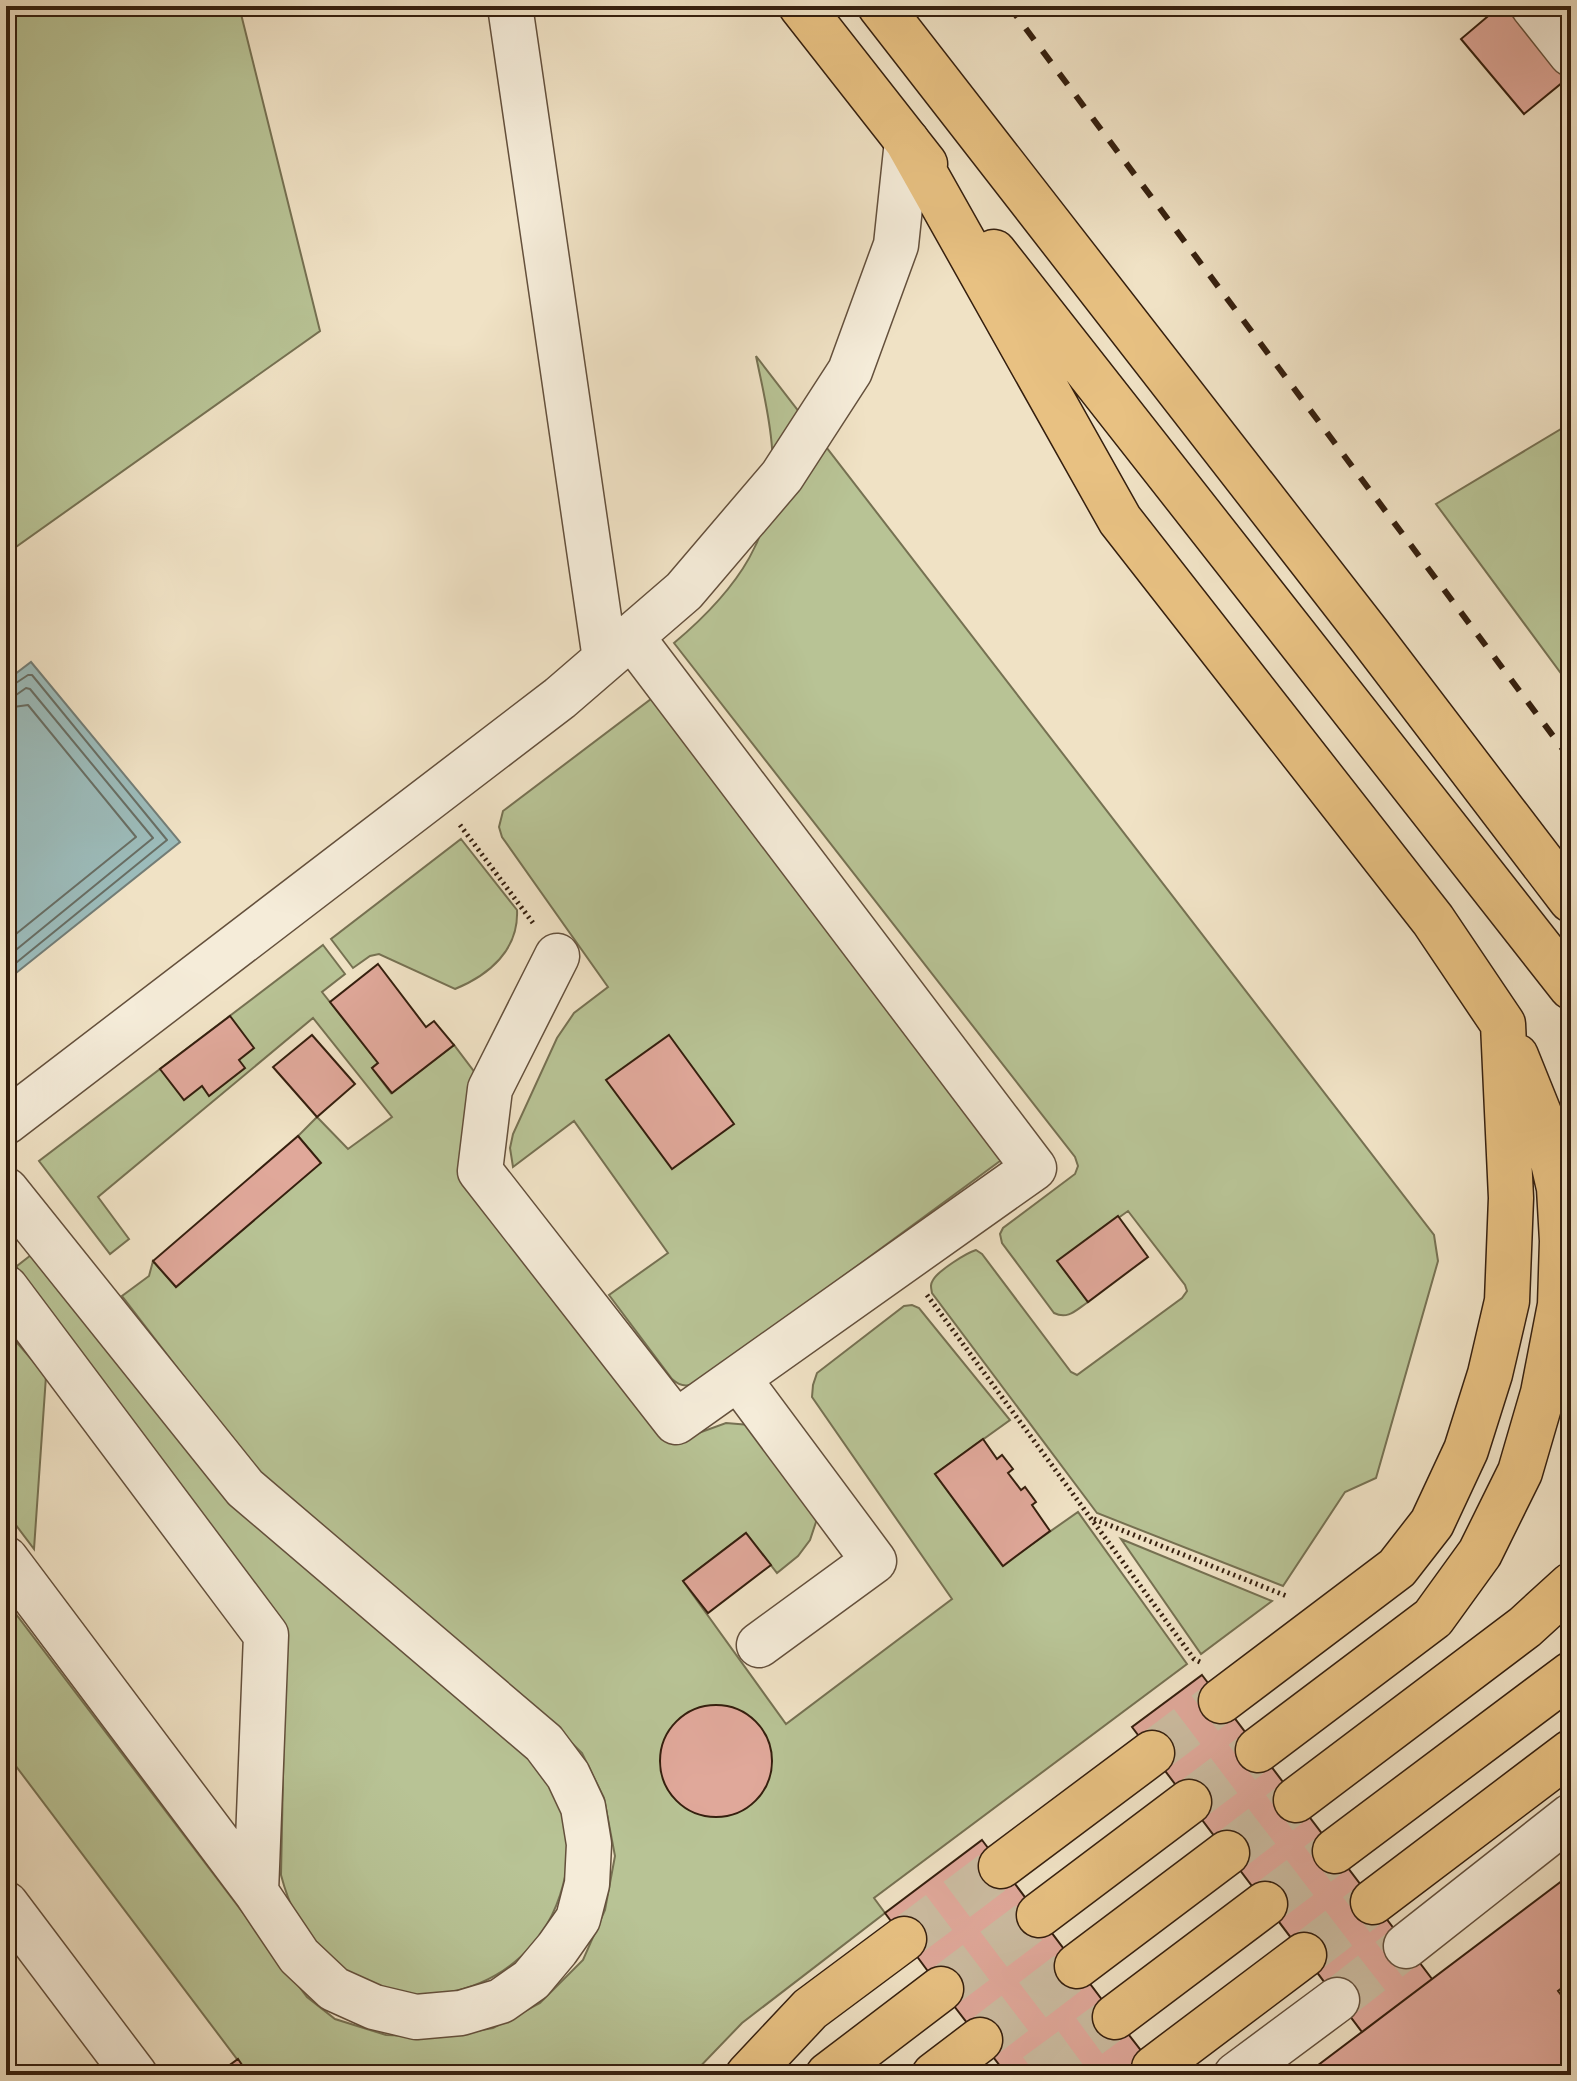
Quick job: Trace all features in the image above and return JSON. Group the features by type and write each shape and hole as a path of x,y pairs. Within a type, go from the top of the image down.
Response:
{"highway":[{"path":"801,6 1571,987"},
{"path":"880,6 1571,900"},
{"path":"907,141 1120,520 1433,920 1503,1024 1545,1128 1559,1188 1562,1241 1560,1305 1543,1393 1520,1472 1480,1553 1433,1618 1258,1750"},
{"path":"1233,1692 1397,1568 1432,1523 1466,1450 1490,1374 1507,1301 1511,1198 1503,1024"},
{"path":"1296,1800 1525,1627 1571,1585"},
{"path":"1335,1851 1571,1674"},
{"path":"1373,1902 1571,1752"},
{"path":"1001,1866 1152,1753"},
{"path":"1039,1915 1189,1802"},
{"path":"1077,1966 1227,1853"},
{"path":"1115,2017 1265,1904"},
{"path":"748,2075 810,2009 904,1939"},
{"path":"1154,2068 1304,1955"},
{"path":"828,2075 941,1989"},
{"path":"934,2075 980,2040"}],"lane":[{"path":"510,6 618,647 1034,1168 676,1422 480,1171 490,1089 557,956"},
{"path":"1533,6 1571,54"},
{"path":"6,1122 560,698 684,591 782,476 850,371 896,245 907,141"},
{"path":"6,1190 245,1488 544,1743 568,1775 583,1807 589,1844 587,1884 578,1919 531,1980 501,2001 461,2013 416,2017 374,2007 334,1989 299,1956 256,1892 6,1559"},
{"path":"6,1288 266,1635 256,1892"},
{"path":"738,1378 874,1561 759,1645"},
{"path":"1406,1946 1571,1816"},
{"path":"6,1904 135,2075"},
{"path":"1236,2075 1337,2000"}],"path":[{"path":"437,792 557,956"},
{"path":"902,1261 1194,1659 1233,1692"},
{"path":"1092,1518 1335,1615"}],"green space":[{"path":"6,6 239,6 320,331 6,554"},
{"path":"756,356 1434,1235 1438,1261 1376,1478 1345,1492 1283,1586 1097,1513 932,1293 931,1285 936,1276 976,1250 1071,1372 1077,1375 1182,1298 1187,1291 1128,1211 1058,1261 1088,1302 1068,1315 1054,1313 1002,1243 1000,1234 1003,1228 1075,1174 1078,1166 1075,1157 674,643 717,603 734,581 761,533 769,507 773,479 772,448"},
{"path":"1571,423 1571,687 1436,504"},
{"path":"659,693 999,1135 1000,1161 702,1380 687,1386 672,1379 609,1295 668,1253 574,1121 513,1167 510,1148 513,1134 557,1038 574,1013 608,987 502,837 499,827 503,811"},
{"path":"461,839 517,910 513,937 500,959 479,976 455,989 379,954 370,956 353,968 331,939"},
{"path":"323,945 345,974 322,992 378,1063 372,1068 391,1093 454,1045 479,1078 467,1131 693,1435 726,1423 750,1425 814,1505 816,1522 810,1540 798,1556 777,1573 746,1533 683,1581 786,1724 952,1599 812,1397 817,1373 904,1306 919,1308 1010,1420 935,1474 1002,1565 1078,1512 1187,1664 874,1898 885,1913 742,2023 692,2075 249,2075 6,1753 6,1601 307,1997 335,2019 386,2035 442,2037 493,2028 540,2003 583,1960 605,1910 615,1856 604,1798 582,1753 531,1703 259,1474 122,1296 149,1276 153,1261 176,1287 320,1163 298,1136 317,1117 348,1149 392,1117 313,1018 98,1197 129,1239 110,1254 39,1161"},
{"path":"31,1255 538,1766 548,1780 566,1822 567,1868 547,1925 535,1942 504,1970 466,1988 430,1997 401,1995 337,1968 321,1956 308,1938 292,1907 281,1875 286,1628 50,1312 18,1274 17,1266"},
{"path":"6,1336 13,1338 46,1376 34,1549 6,1512"},
{"path":"1121,1539 1272,1601 1201,1654"}],"water":[{"path":"31,662 180,842 6,981 6,681"}],"building":[{"path":"1500,6 1509,6 1569,77 1524,114 1461,39"},
{"path":"378,964 426,1027 434,1021 454,1045 392,1093 372,1068 378,1063 330,1002"},
{"path":"230,1016 254,1048 239,1060 245,1068 209,1096 202,1086 184,1100 160,1069"},
{"path":"312,1035 355,1084 317,1117 273,1067"},
{"path":"669,1035 734,1124 672,1169 606,1080"},
{"path":"298,1136 321,1163 176,1287 153,1261"},
{"path":"1118,1216 1148,1257 1088,1302 1057,1261"},
{"path":"983,1439 997,1459 1002,1455 1013,1469 1008,1473 1021,1490 1025,1487 1036,1502 1032,1505 1050,1531 1003,1566 935,1474"},
{"path":"746,1533 771,1565 708,1613 683,1581"},
{"path":"1202,1675 1432,1979 1362,2032 1132,1727"},
{"path":"716,1705 737,1709 755,1722 768,1740 772,1761 768,1782 755,1800 737,1813 716,1817 695,1813 677,1800 664,1782 660,1761 664,1740 677,1722 695,1709"},
{"path":"982,1840 1160,2075 1007,2075 941,1989 885,1913"},
{"path":"1571,1874 1571,1981 1558,1991 1571,2008 1571,2075 1305,2075"},
{"path":"238,2059 249,2075 216,2075"}],"tunnel":[{"path":"1152,1753 1221,1701"},
{"path":"1189,1802 1258,1750"},
{"path":"1227,1853 1296,1800"},
{"path":"1265,1904 1335,1851"},
{"path":"904,1939 1001,1866"},
{"path":"1304,1955 1373,1902"},
{"path":"941,1989 1039,1915"},
{"path":"1337,2000 1406,1946"},
{"path":"980,2040 1077,1966"},
{"path":"1036,2075 1115,2017"}],"railway":[{"path":"1009,6 1571,760"}]}
